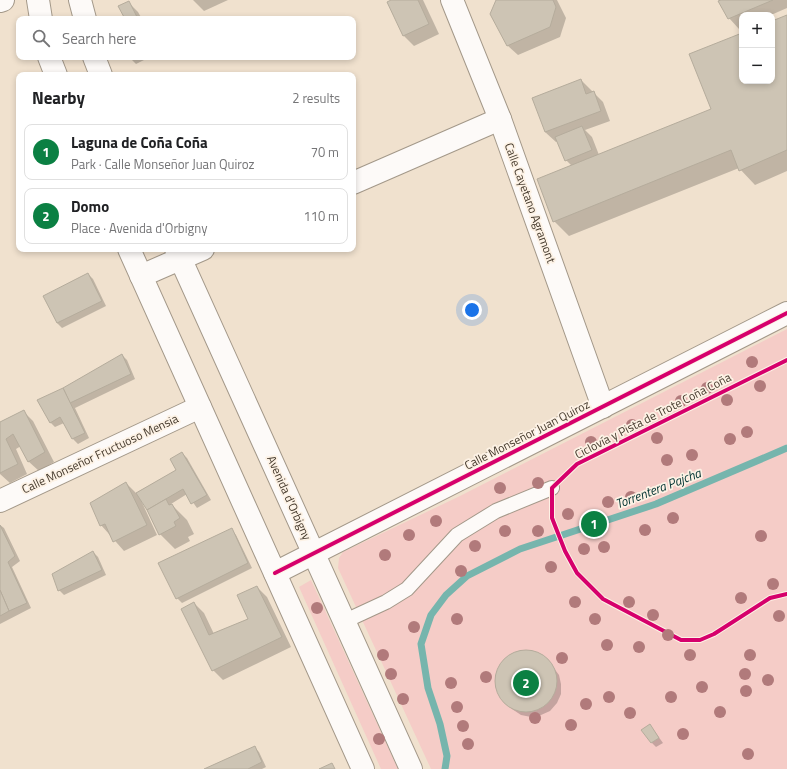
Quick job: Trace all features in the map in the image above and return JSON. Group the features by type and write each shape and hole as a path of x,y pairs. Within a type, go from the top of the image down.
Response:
{"street":[{"path":"38,0 41,16"},
{"path":"80,0 84,16"},
{"name":"Calle Cayetano Agramont","path":"452,0 500,119 604,407"},
{"path":"51,60 55,72"},
{"path":"95,60 100,72"},
{"path":"356,182 500,119"},
{"path":"130,252 363,769"},
{"path":"141,276 178,254 188,252"},
{"name":"Avenida d'Orbigny","path":"178,254 345,620 411,769"},
{"name":"Calle Monseñor Juan Quiroz","path":"275,573 787,313"},
{"name":"Calle Monseñor Fructuoso Mensia","path":"0,501 200,407"}],"lane":[{"path":"345,620 386,602 407,589 457,535 496,511 552,488"}],"shaded area":[{"path":"787,329 787,769 431,769 338,568 339,558 343,552 460,496"},
{"path":"311,580 398,769 381,769 299,587"}],"building":[{"path":"391,0 418,0 429,24 403,36 387,2"},
{"path":"496,0 553,0 556,7 550,27 507,46 490,14"},
{"path":"773,0 745,12 739,12 739,14 728,19 718,1"},
{"path":"129,1 136,16 123,16 118,6"},
{"path":"787,15 787,150 739,171 731,150 553,222 537,179 711,109 689,54 739,34 739,84 775,84 775,20"},
{"path":"581,79 586,94 594,91 601,111 545,132 532,98"},
{"path":"582,126 592,150 565,161 555,137"},
{"path":"88,273 102,301 57,323 43,296"},
{"path":"122,354 131,374 70,403 63,388"},
{"path":"63,388 85,433 72,439 60,417 50,423 37,400"},
{"path":"24,410 45,452 28,462 13,434 6,439 18,464 0,473 0,422"},
{"path":"182,452 207,495 191,504 183,489 147,510 136,493 176,470 170,459"},
{"path":"126,482 147,525 113,542 105,524 100,526 90,503"},
{"path":"166,499 169,505 172,504 180,518 174,522 176,526 159,535 147,510"},
{"path":"0,525 15,556 8,562 27,603 9,611 0,590"},
{"path":"232,528 248,563 176,599 158,563"},
{"path":"93,551 102,570 58,591 52,574"},
{"path":"257,586 282,637 212,671 181,609 194,602 209,635 248,619 237,595"},
{"path":"0,590 9,611 0,616"},
{"path":"526,650 538,653 548,659 554,669 557,681 554,693 548,703 538,709 526,712 514,709 504,703 498,693 495,681 498,669 504,659 514,653"},
{"path":"650,724 659,738 651,743 641,730"},
{"path":"255,746 262,762 248,769 204,769"},
{"path":"332,763 335,769 319,769"}],"waterway":[{"name":"Torrentera Pajcha","path":"445,769 447,756 440,724 428,688 421,644 431,615 446,595 467,576 520,549 656,504 787,448"}],"cycle path":[{"path":"275,573 787,313"},
{"name":"Ciclovía y Pista de Trote Coña Coña","path":"787,360 577,464 552,488 552,518 565,551 577,573 603,599 681,640 700,640 714,634 770,598 787,594"}],"place":[{"name":"Laguna de Coña Coña","path":"594,524"},
{"name":"Domo","path":"526,683"}]}
